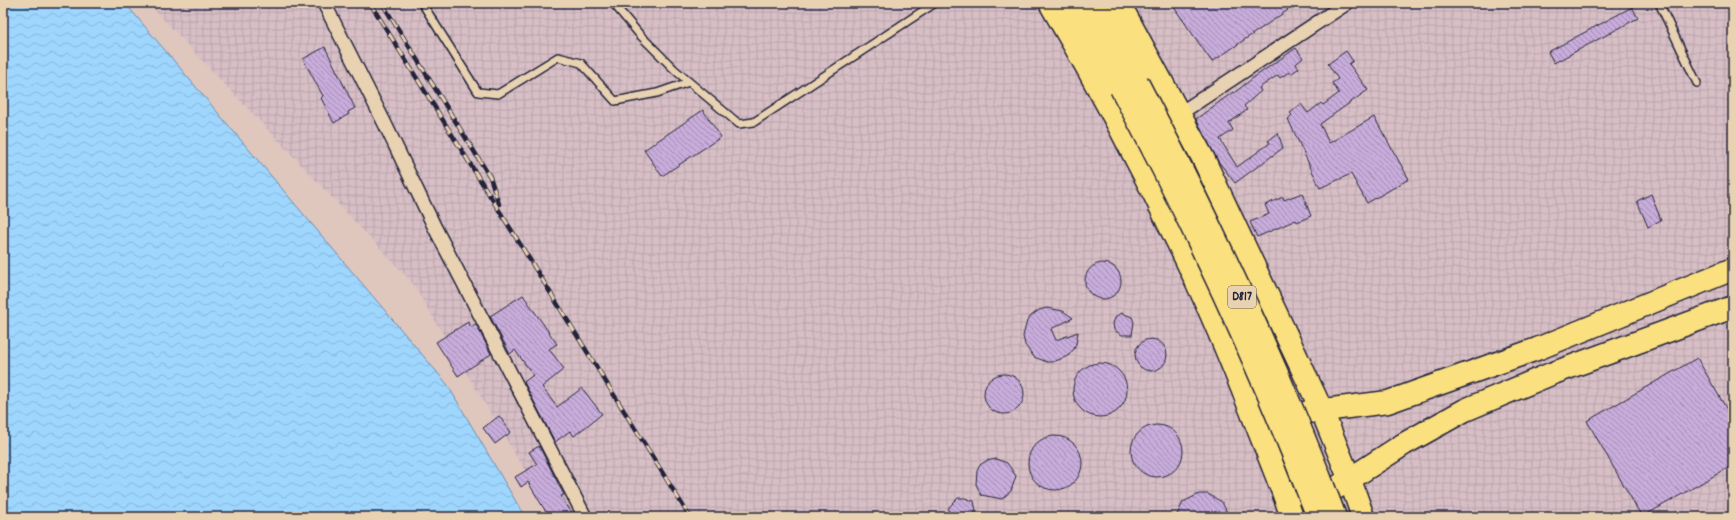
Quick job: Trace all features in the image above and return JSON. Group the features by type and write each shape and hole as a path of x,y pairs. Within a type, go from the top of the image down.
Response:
{"highway":[{"path":"1050,3 1088,68 1196,281 1260,435 1292,517"},
{"name":"D817","path":"1072,3 1129,85 1187,178 1272,362 1314,460 1335,517"},
{"name":"D817","path":"1094,3 1170,179 1274,407 1318,517"},
{"path":"1118,3 1203,158 1322,412 1350,480 1362,517"},
{"path":"1260,435 1276,424 1303,412 1322,412 1388,402 1537,349 1733,269"},
{"path":"1283,492 1304,496 1333,490 1404,444 1465,410 1551,374 1733,307"}],"street":[{"path":"324,3 435,228 585,517"},
{"path":"1179,114 1348,3"}],"lane":[{"path":"422,3 478,92 498,94 558,57 581,64 616,101 657,94 689,82"},
{"path":"614,3 640,35 689,82 738,124 754,122 935,3"},
{"path":"1659,3 1697,82"}],"shaded area":[{"path":"148,3 1733,3 1733,517 553,517 411,281"}],"water":[{"path":"3,3 125,3 447,384 525,517 3,517"}],"building":[{"path":"1171,3 1283,3 1288,10 1212,62"},
{"path":"1632,7 1638,18 1554,63 1548,52"},
{"path":"325,47 355,108 348,112 349,114 334,123 321,98 323,96 303,59"},
{"path":"1296,48 1303,58 1296,64 1299,68 1291,74 1289,72 1280,78 1278,75 1259,88 1261,91 1244,106 1247,110 1229,123 1233,130 1220,139 1237,167 1270,143 1268,141 1278,133 1283,148 1235,183 1218,161 1196,119"},
{"path":"1346,51 1353,61 1349,64 1368,90 1320,124 1329,143 1374,117 1409,179 1367,203 1351,174 1320,188 1288,119 1292,115 1290,113 1301,104 1308,113 1321,103 1323,105 1339,93 1332,83 1338,79 1328,64"},
{"path":"703,110 721,137 662,176 644,150"},
{"path":"1302,193 1311,216 1297,222 1296,220 1257,237 1250,222 1269,214 1265,205 1283,197 1284,200"},
{"path":"1651,194 1661,220 1648,227 1637,201"},
{"path":"1107,263 1116,268 1120,274 1120,288 1116,294 1107,299 1099,299 1090,294 1086,288 1085,277 1090,268 1096,264"},
{"path":"523,295 557,344 549,349 564,369 542,387 557,407 582,388 602,414 574,436 570,431 555,442 524,382 533,375 515,350 510,354 490,316"},
{"path":"1047,308 1063,311 1073,318 1051,329 1056,340 1078,332 1074,349 1068,356 1053,362 1047,362 1034,357 1025,345 1023,336 1027,321 1031,316 1039,310"},
{"path":"1122,313 1132,317 1134,322 1132,335 1122,335 1114,330 1113,323 1116,316"},
{"path":"468,322 471,327 476,324 491,354 458,376 436,342"},
{"path":"1148,339 1154,339 1163,343 1167,355 1163,367 1154,371 1148,371 1139,367 1135,358 1135,352 1139,343"},
{"path":"1697,358 1733,420 1733,465 1642,517 1587,421"},
{"path":"1100,363 1110,365 1119,371 1125,380 1127,390 1125,400 1119,409 1110,415 1100,417 1090,415 1081,409 1075,400 1073,390 1075,380 1081,371 1090,365"},
{"path":"1004,374 1018,380 1024,394 1018,408 1004,414 990,408 984,394 990,380"},
{"path":"499,416 511,432 495,444 483,428"},
{"path":"1152,425 1162,425 1176,432 1183,446 1183,456 1176,470 1162,477 1152,477 1142,473 1135,466 1131,456 1131,446 1135,436 1142,429"},
{"path":"1055,436 1065,438 1074,444 1080,453 1082,463 1080,473 1074,482 1065,488 1055,490 1045,488 1036,482 1030,473 1028,463 1030,453 1036,444 1045,438"},
{"path":"539,446 564,495 561,496 572,513 566,517 549,517 528,482 521,487 515,477 537,464 529,452"},
{"path":"996,459 1007,463 1016,476 1011,491 1002,499 981,495 976,484 977,471 980,465 986,461"},
{"path":"1199,494 1208,494 1222,502 1229,517 1176,517 1183,502"},
{"path":"958,498 965,498 974,501 976,511 975,517 948,517 949,507"}],"railway":[{"path":"370,3 690,517"},
{"path":"382,3 490,177 499,204"}]}
